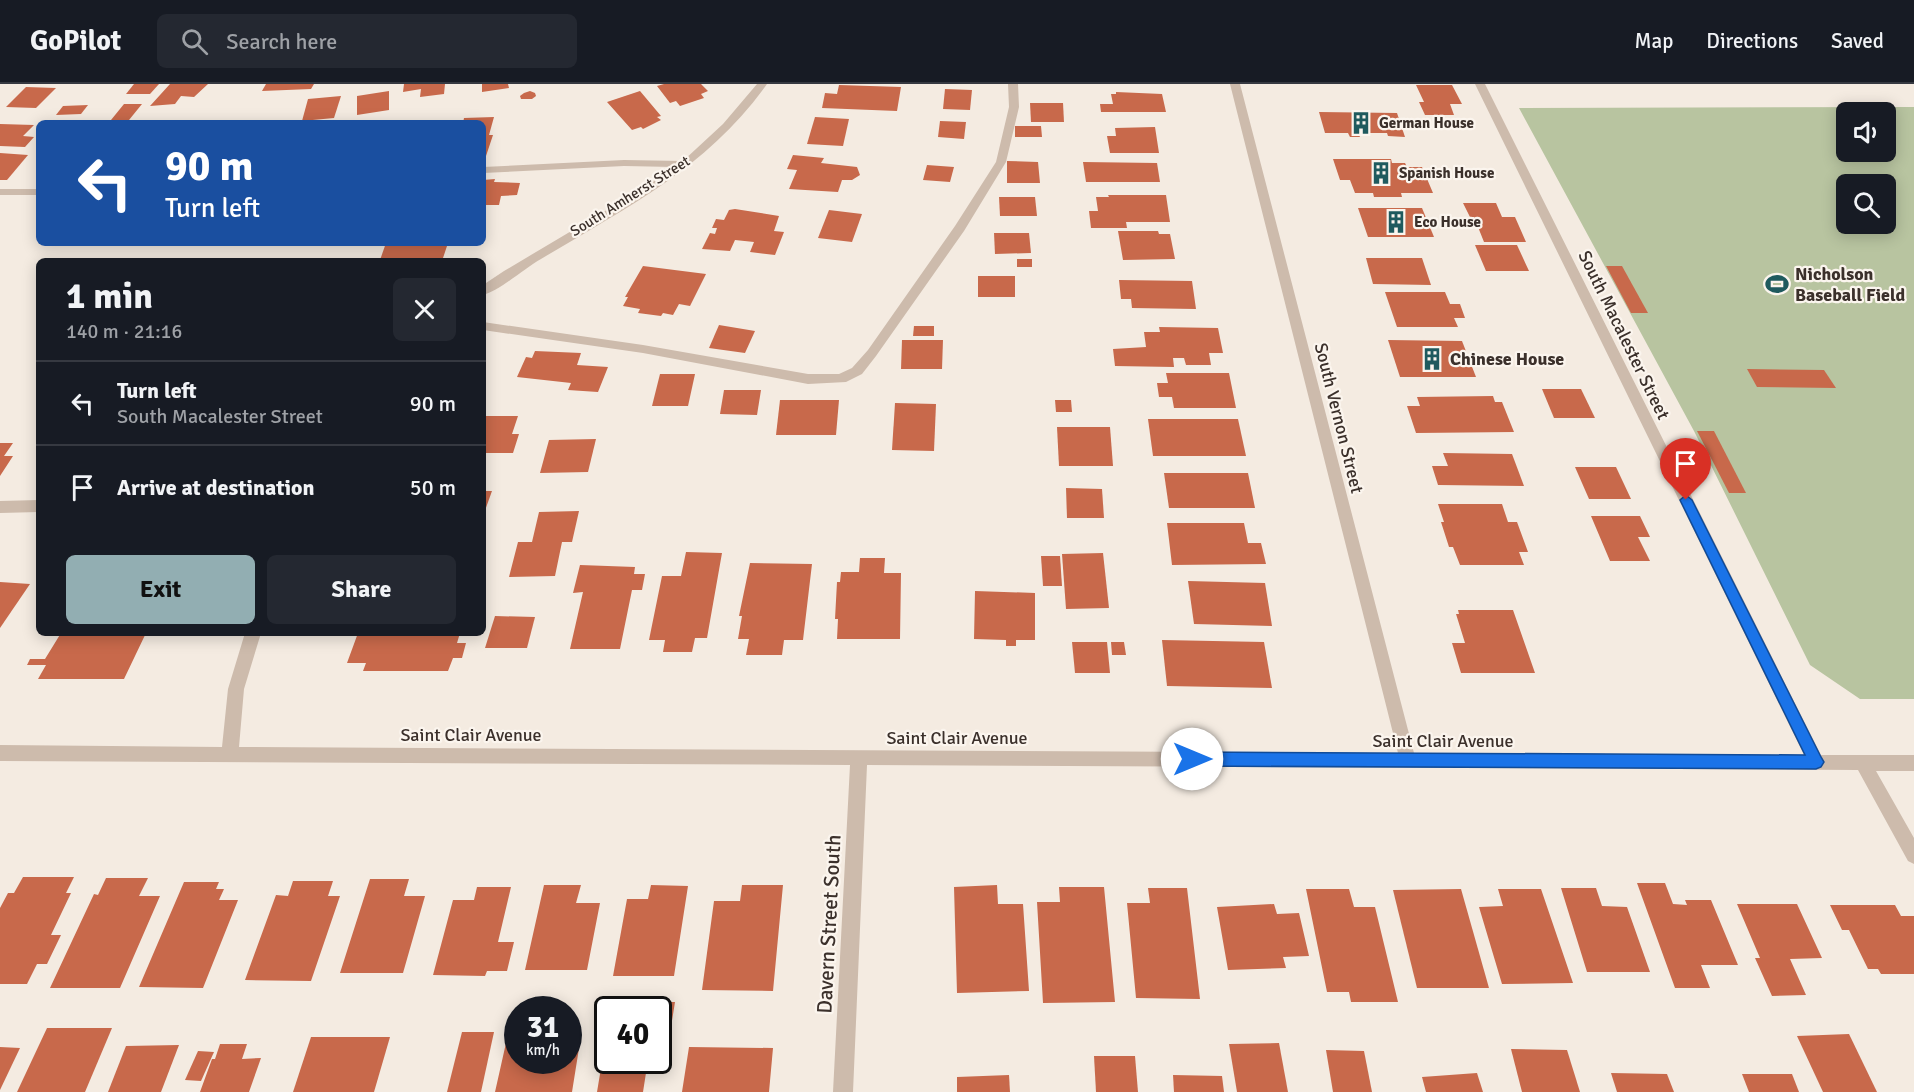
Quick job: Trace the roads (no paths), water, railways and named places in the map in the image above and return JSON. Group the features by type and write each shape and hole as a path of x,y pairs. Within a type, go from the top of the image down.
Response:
{"street":[{"name":"South Amherst Street","path":"486,289 519,265 685,164 748,104 762,84"},
{"path":"486,326 643,349 808,379 841,379 857,371 872,352 960,228 1001,162 1014,107 1013,84"},
{"name":"South Vernon Street","path":"1235,84 1408,760"},
{"name":"South Macalester Street","path":"1480,84 1816,762"},
{"path":"486,170 685,164"},
{"path":"0,192 36,192"},
{"path":"0,507 36,506"},
{"path":"230,753 236,689 252,636"},
{"name":"Saint Clair Avenue","path":"0,753 1914,763"},
{"name":"Davern Street South","path":"843,1092 859,758"},
{"path":"1863,763 1914,855"}],"place":[{"name":"German House","path":"1361,123"},
{"name":"Spanish House","path":"1381,173"},
{"name":"Eco House","path":"1396,222"},
{"name":"Nicholson Baseball Field","path":"1777,284"},
{"name":"Chinese House","path":"1432,359"}]}
